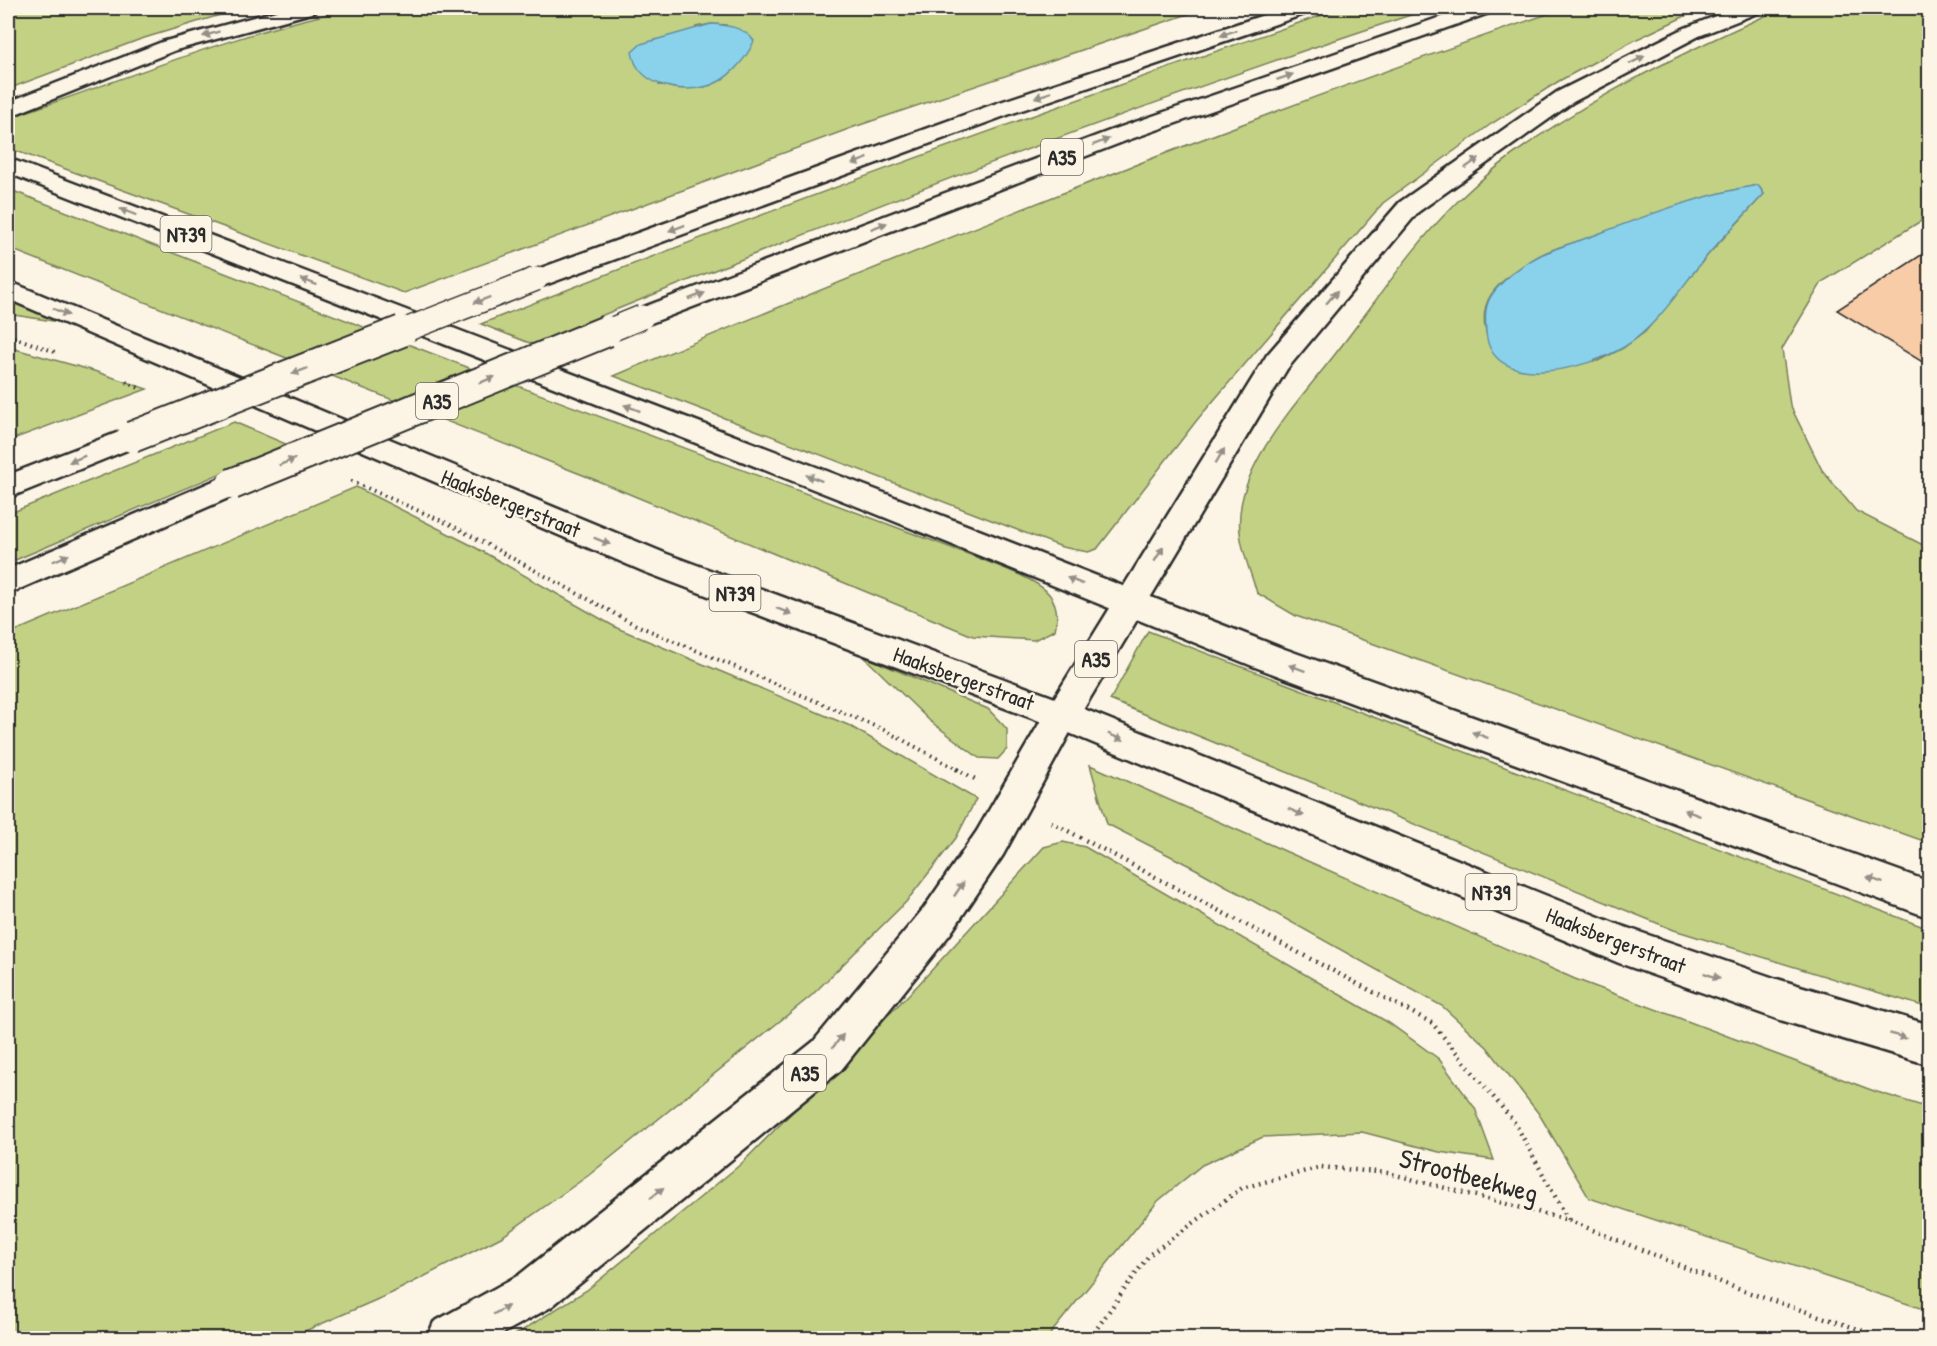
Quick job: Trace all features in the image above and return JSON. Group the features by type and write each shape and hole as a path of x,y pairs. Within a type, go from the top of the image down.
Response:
{"main road":[{"path":"8,110 169,46 308,8"},
{"path":"8,488 536,279 1005,108 1304,8"},
{"name":"A35","path":"8,582 232,484 642,317 1120,135 1485,8"},
{"name":"A35","path":"450,1338 536,1291 827,1056 937,921 990,843 1062,715 1277,362 1409,207 1565,97 1692,32 1753,8"},
{"name":"N739","path":"8,165 1267,657 1929,900"},
{"name":"Haaksbergerstraat","path":"8,289 412,462 656,563 1062,715 1619,944 1777,999 1929,1045"}],"path":[{"path":"8,335 63,355"},
{"path":"122,380 151,394"},
{"path":"344,478 451,525 634,624 885,730 1014,802 1432,1023 1515,1124 1568,1220"},
{"name":"Strootbeekweg","path":"1090,1338 1149,1255 1242,1188 1288,1174 1322,1167 1388,1173 1568,1220 1737,1289 1885,1338"}],"green space":[{"path":"8,8 243,8 141,39 8,89"},
{"path":"356,8 1206,8 854,127 404,293 8,148 8,119 14,116 183,57 269,29","holes":["711,24 726,25 705,87 659,85 696,27"]},
{"path":"1343,8 1432,8 1204,85 979,167 532,344 481,324 695,240 910,160"},
{"path":"1565,8 1702,8 1635,40 1559,81 1491,124 1383,203 1197,420 1097,549 1088,552 1062,547 614,376 849,278 1086,184 1325,93"},
{"path":"1783,8 1929,8 1929,216 1822,282 1782,349 1790,405 1822,470 1856,511 1929,548 1929,843 1296,616 1257,593 1240,532 1241,508 1247,484 1272,436 1409,256 1458,201 1529,143 1612,91 1699,46","holes":["1758,185 1764,194 1707,256 1645,332 1623,348 1598,361 1498,358 1485,327 1487,303 1495,289 1506,278 1537,257 1557,248 1716,194"]},
{"path":"8,189 472,369 1011,571 1033,582 1049,594 1056,612 1055,630 1034,640 973,636 593,479 8,248"},
{"path":"8,301 66,323 8,314"},
{"path":"8,347 94,371 147,389 8,441"},
{"path":"234,422 288,445 8,563 8,514"},
{"path":"356,487 471,545 617,628 848,725 976,799 956,838 906,902 811,996 589,1175 503,1236 392,1293 289,1338 8,1338 8,634"},
{"path":"1148,631 1929,929 1929,1008 1674,930 1110,700"},
{"path":"863,656 988,709 1007,729 1007,749 998,759 979,758 930,721"},
{"path":"1090,765 1575,979 1874,1091 1929,1108 1929,1311 1589,1198 1539,1114 1487,1047 1442,1006 1194,868 1107,824"},
{"path":"1063,842 1085,847 1389,1023 1439,1059 1475,1108 1494,1160 1439,1152 1362,1132 1263,1137 1202,1165 1158,1201 1047,1338 510,1338 587,1290 741,1164 918,985 1044,847"}],"water":[{"path":"711,24 740,30 754,41 746,56 720,81 693,89 670,87 649,79 635,63 632,52 641,44"},
{"path":"1758,185 1764,194 1713,249 1648,328 1624,347 1589,362 1544,371 1523,370 1505,364 1492,352 1486,332 1485,317 1488,302 1502,282 1526,263 1553,250 1657,212 1697,199"}],"building":[{"path":"1929,250 1929,366 1837,310"}]}
